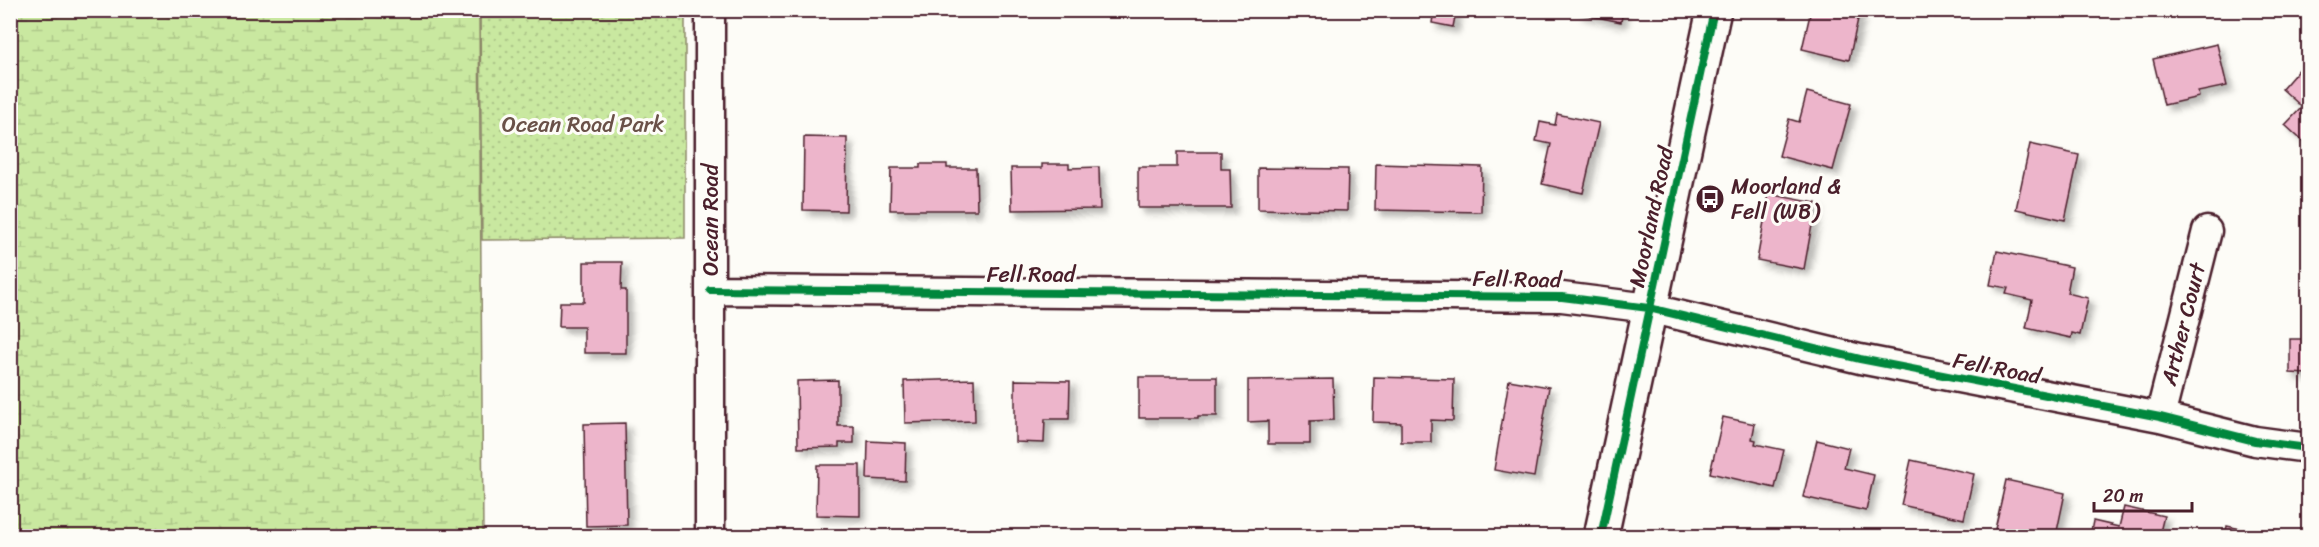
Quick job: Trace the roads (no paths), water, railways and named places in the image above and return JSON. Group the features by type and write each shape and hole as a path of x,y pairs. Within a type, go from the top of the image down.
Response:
{"street":[{"name":"Ocean Road","path":"710,10 710,537"},
{"name":"Moorland Road","path":"1602,537 1714,10"},
{"name":"Arther Court","path":"2160,417 2207,231"},
{"name":"Fell Road","path":"710,290 1562,297 1649,308 1860,359 2160,417 2255,441 2308,448"}],"place":[{"name":"Moorland & Fell (WB)","path":"1710,199"}],"park label":[{"name":"Ocean Road Park","path":"583,124"}]}
